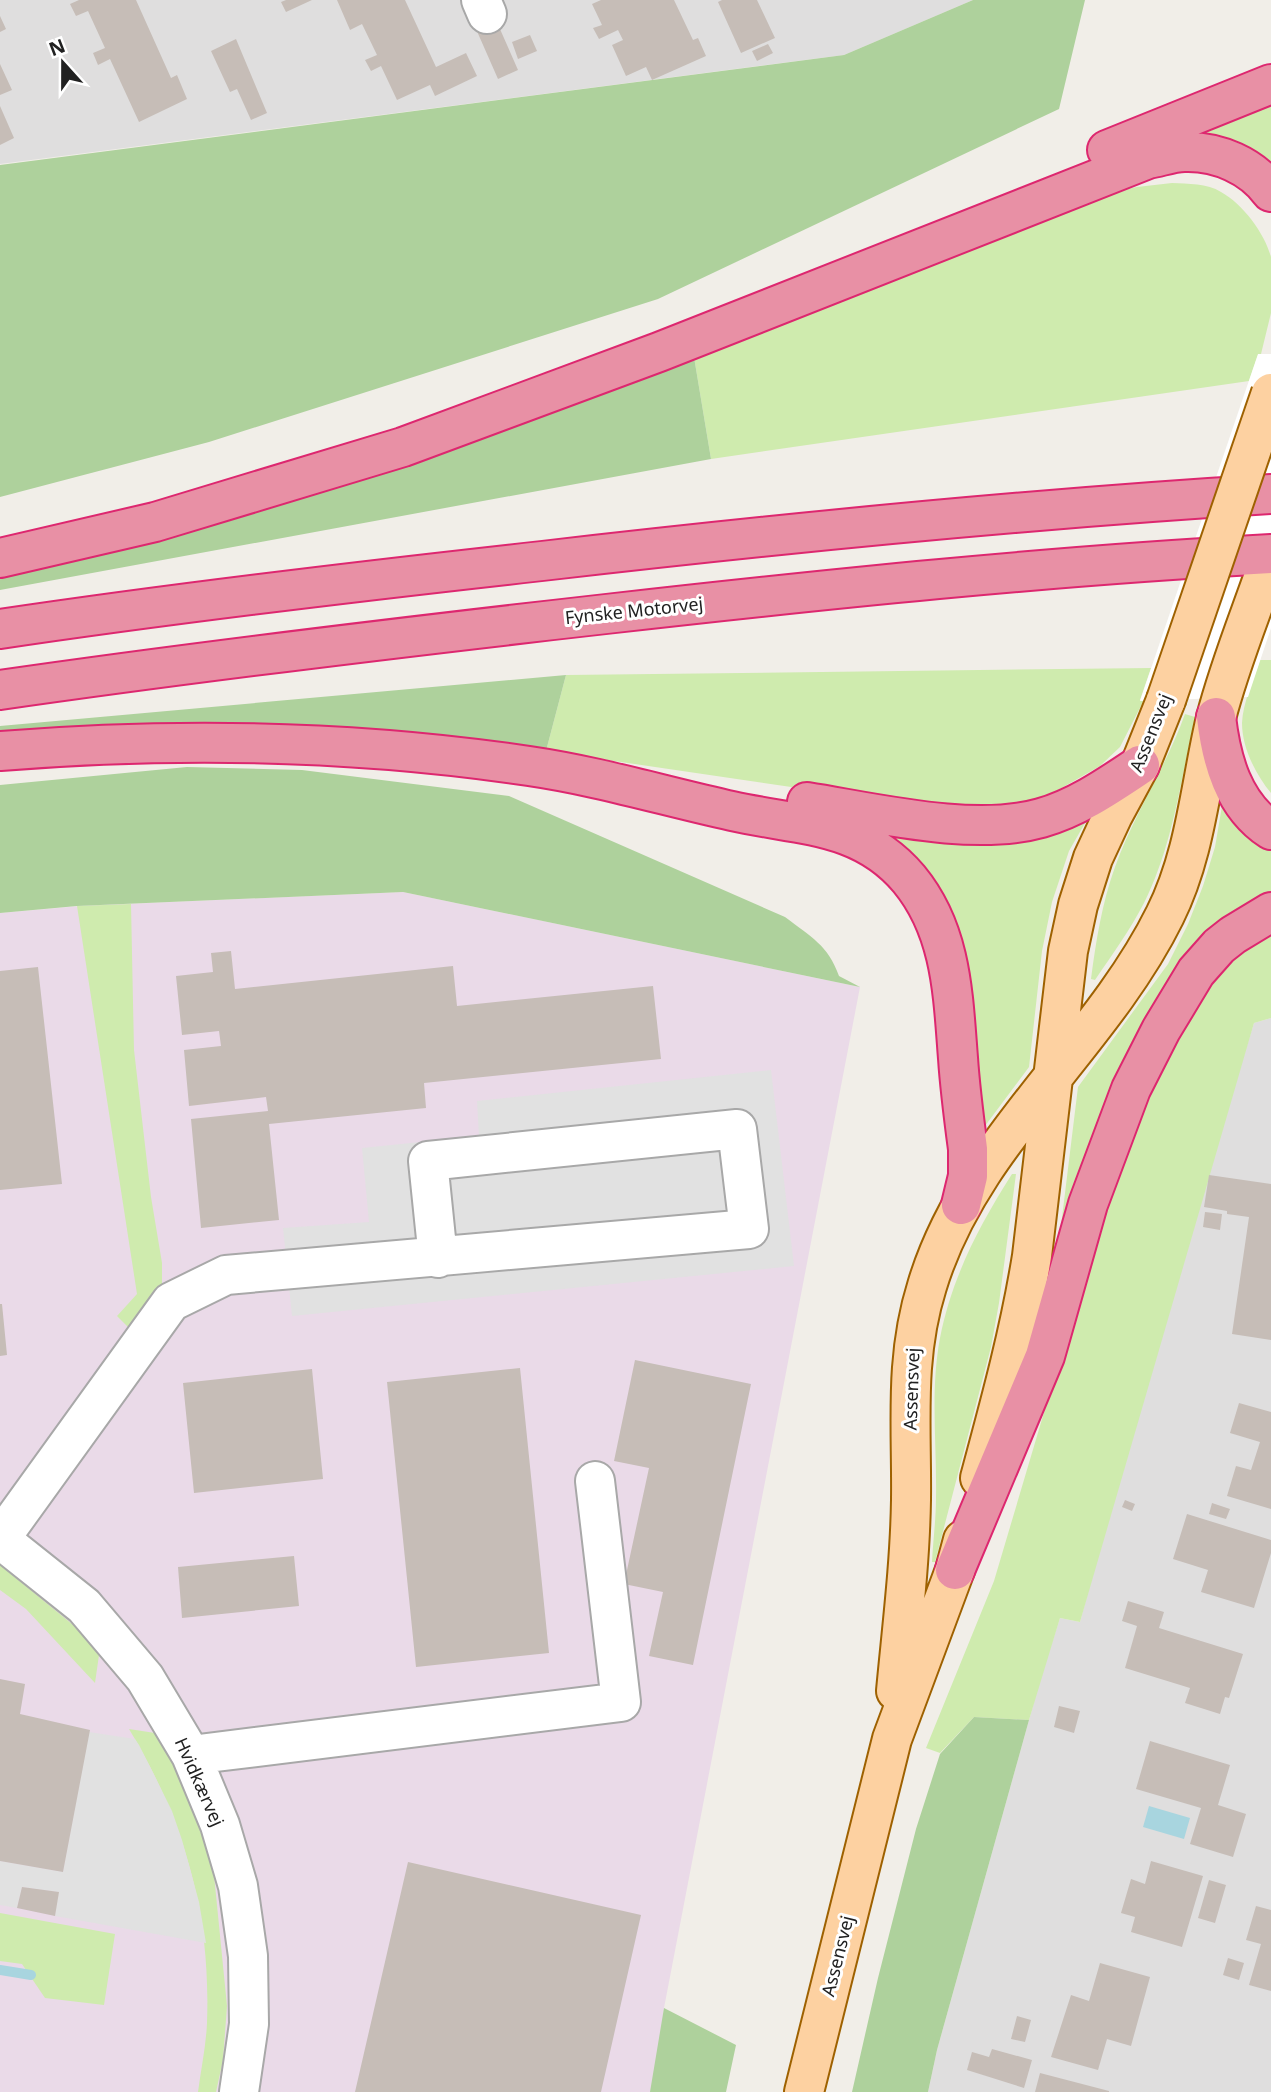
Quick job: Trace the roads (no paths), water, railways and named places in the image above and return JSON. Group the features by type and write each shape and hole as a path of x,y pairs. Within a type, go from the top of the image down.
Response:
{"highway":[{"path":"659,352 1045,175 1271,84"},
{"path":"0,558 155,522 403,447 659,352 1148,159 1185,152 1218,156 1244,166 1265,183 1271,192"},
{"path":"0,629 429,574 804,531 1271,494"},
{"name":"Fynske Motorvej","path":"0,691 429,634 806,591 1161,560 1271,554"},
{"path":"1219,707 1220,747 1242,802 1260,823 1271,830"},
{"path":"0,751 151,742 271,743 411,751 586,775 738,791 945,823 984,826 1016,824 1044,818 1100,791 1140,765"},
{"path":"586,775 735,812 806,823 845,833 881,853 909,879 937,924 951,976 968,1149 968,1176 961,1205"},
{"path":"955,1570 1045,1356 1088,1204 1131,1089 1161,1030 1196,972 1233,935 1271,912"}],"main road":[{"name":"Assensvej","path":"804,2092 892,1740 955,1570 1014,1352 1024,1305 1068,951 1078,905 1093,859 1140,765 1166,700 1271,393"},
{"name":"Assensvej","path":"892,1740 911,1502 909,1394 914,1337 927,1285 961,1205 988,1163 1125,982 1166,914 1191,845 1219,707 1271,554"}],"street":[{"path":"0,1539 171,1302 226,1275 438,1258 749,1229 737,1129 428,1161 438,1258"},
{"path":"191,1755 621,1702 595,1481"},
{"name":"Hvidkærvej","path":"0,1539 84,1606 145,1678 191,1755 220,1825 238,1886 248,1956 249,2024 239,2092"}],"water":[{"path":"1149,1806 1190,1818 1184,1839 1143,1827"}],"waterway":[{"path":"0,1970 31,1975"}]}
